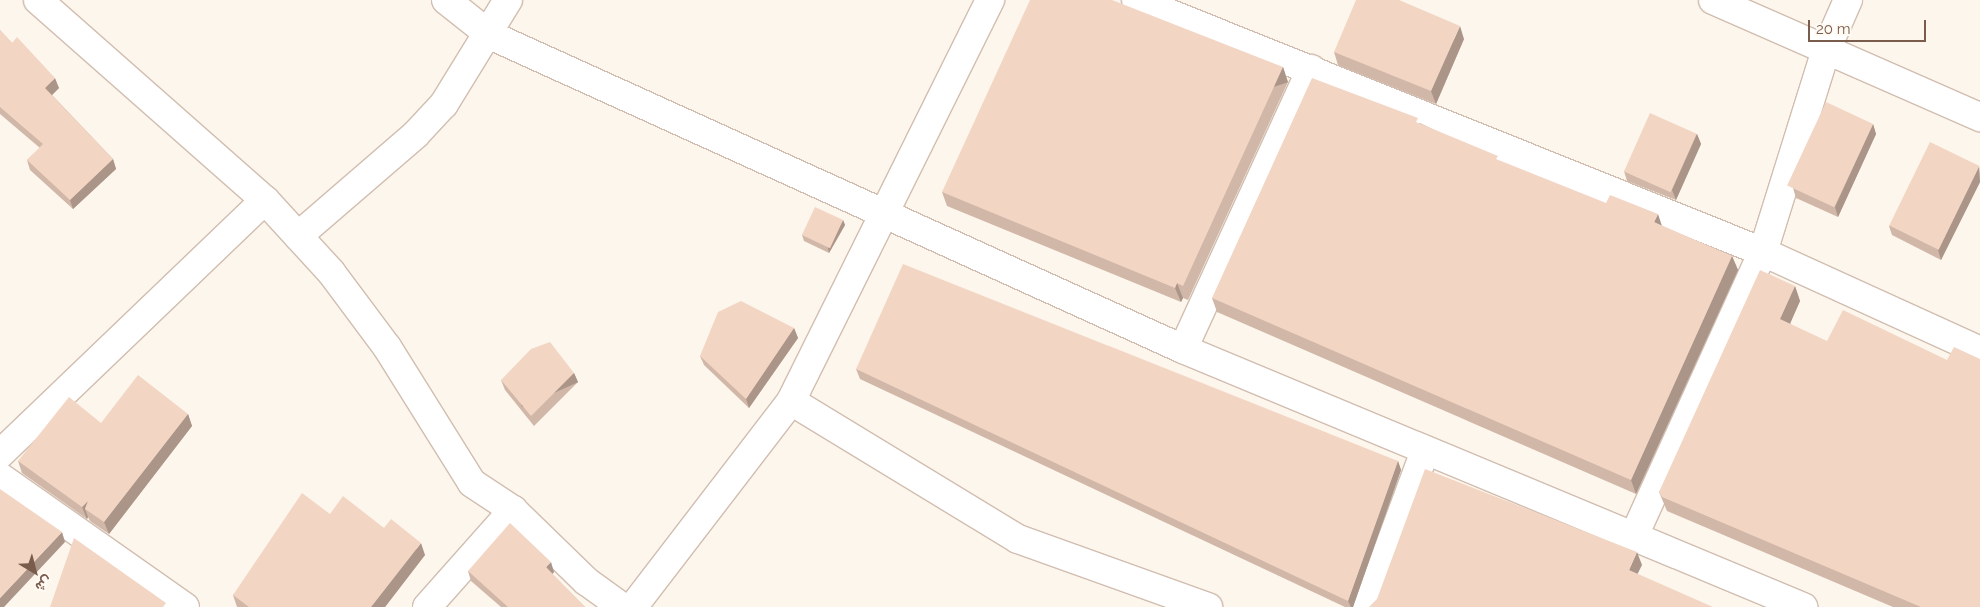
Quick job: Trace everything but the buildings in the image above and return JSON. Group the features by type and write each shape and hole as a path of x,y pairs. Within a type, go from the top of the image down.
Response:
{"street":[{"path":"38,0 265,200 331,272 387,347 472,483 513,510 586,581 622,607"},
{"path":"446,0 490,35 1183,350 1803,607"},
{"path":"298,236 416,134 444,104 490,35 508,0"},
{"path":"634,607 790,401 828,334 882,213 990,0"},
{"path":"1136,0 1763,252 1980,351"},
{"path":"1713,0 1980,117"},
{"path":"1633,538 1763,252 1826,50 1848,0"},
{"path":"1183,350 1311,69"},
{"path":"0,454 265,200"},
{"path":"790,401 1018,539 1206,607"},
{"path":"1367,607 1425,451"},
{"path":"0,477 185,607"},
{"path":"427,607 513,510"}]}
